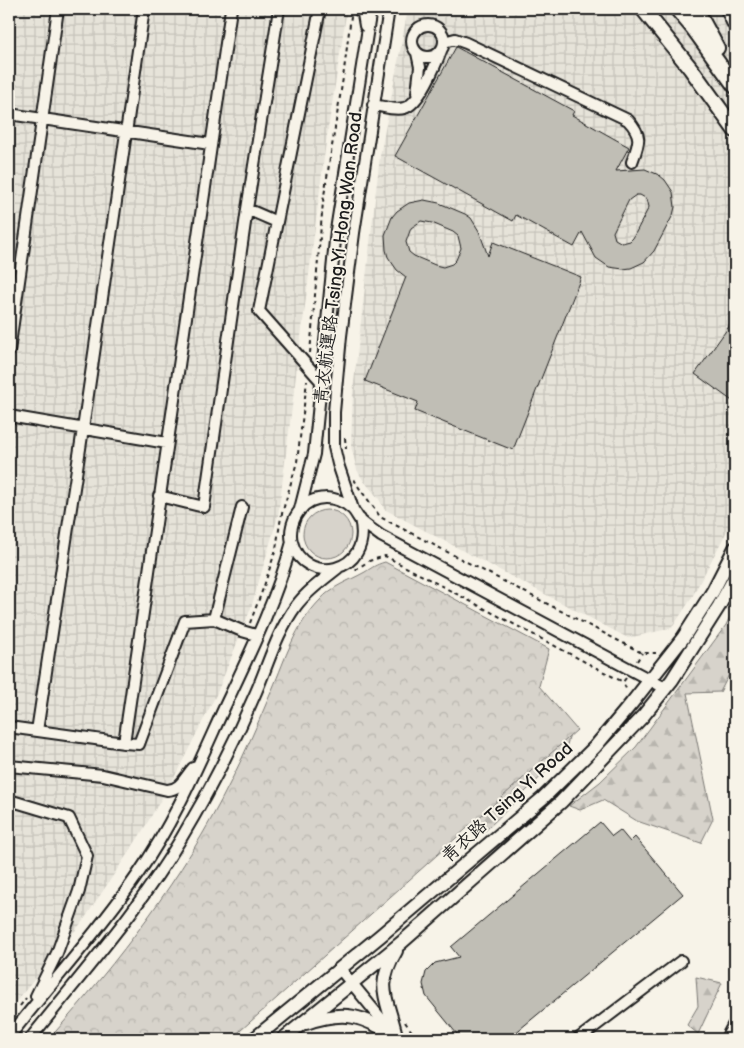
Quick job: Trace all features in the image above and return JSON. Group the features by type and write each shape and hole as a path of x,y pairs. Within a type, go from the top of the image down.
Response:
{"highway":[{"path":"643,9 691,69 735,130"},
{"path":"677,9 735,84"},
{"path":"696,9 735,84"},
{"path":"728,9 735,24"},
{"path":"728,1039 735,1026"}],"main road":[{"name":"青衣路 Tsing Yi Road","path":"254,1039 543,798 595,747 683,638 714,591 735,548"},
{"name":"青衣路 Tsing Yi Road","path":"282,1039 401,943 561,802 643,716 672,680 735,577"},
{"path":"397,1038 385,997 383,982 388,966 401,943"},
{"path":"299,1026 326,1016 348,1016 368,1022 397,1038"}],"street":[{"path":"9,351 58,9"},
{"path":"38,731 144,9"},
{"path":"124,744 231,9"},
{"path":"159,496 204,507 279,9"},
{"path":"320,9 260,311 320,380"},
{"path":"358,9 363,14 366,37"},
{"name":"青衣航運路 Tsing Yi Hong Wan Road","path":"300,509 314,454 336,230 371,9"},
{"name":"青衣航運路 Tsing Yi Hong Wan Road","path":"353,509 334,447 334,412 354,233 388,9"},
{"path":"373,105 403,109 412,105 429,78 443,46 444,36 432,25 422,26 417,29 412,38 412,44 417,53 420,67 417,97"},
{"path":"417,53 433,57 443,46 455,40 466,43 628,120 636,129 639,138 632,162"},
{"path":"9,114 210,144"},
{"path":"248,209 277,222"},
{"path":"9,416 167,443"},
{"path":"9,1037 102,922 139,873 164,835 183,799 200,760 251,633 279,584 292,542 292,524 300,509 310,502 321,498 333,498 344,502 353,509 360,519 381,536 665,688"},
{"path":"214,619 242,507"},
{"path":"30,1039 119,929 182,838 219,770 288,618 317,584 339,567 349,562 357,553 362,543 363,530 360,519"},
{"path":"362,543 381,536"},
{"path":"292,542 296,553 315,568 339,567"},
{"path":"9,726 124,744 139,744 186,621 214,619 251,633"},
{"path":"9,766 104,776 173,790 182,784 200,760"},
{"path":"9,800 69,818 87,856 79,891 57,953 22,1020"},
{"path":"578,1039 681,961"},
{"path":"340,969 397,1038"}],"path":[{"path":"251,633 276,549 281,517 297,462 323,202 353,9"},
{"path":"344,436 346,453"},
{"path":"353,476 360,490 371,501 380,517 642,653 623,682"},
{"path":"385,556 623,682 627,690 625,696"},
{"path":"735,757 733,812 735,840"},
{"path":"20,1006 30,993"}],"shaded area":[{"path":"9,9 347,9 326,142 278,516 251,608 217,693 175,776 140,835 83,921 9,1010"},
{"path":"408,9 735,9 735,516 691,599 672,628 628,638 384,509 379,499 357,470 351,446 353,391 380,156"}],"green space":[{"path":"322,510 332,510 341,514 347,520 350,525 350,543 341,554 332,558 322,558 313,554 307,548 303,539 303,529 307,520 313,514"},
{"path":"385,562 549,649 539,686 577,730 231,1039 49,1039 125,948 171,885 192,852 236,772 297,632 311,610 330,591 374,566"},
{"path":"735,606 735,663 720,692 687,693 713,819 701,843 637,821 603,800 580,810 569,806 600,782 636,747 726,625"},
{"path":"570,735 564,754 485,831 473,818"},
{"path":"696,977 722,983 698,1034 687,1025 698,1006"}],"building":[{"path":"456,47 574,111 572,115 629,147 616,171 645,169 659,175 673,192 675,207 673,215 654,251 644,262 631,268 609,267 596,258 582,232 574,247 516,215 513,221 395,156","holes":["636,195 647,199 649,207 633,238 622,243 615,239 613,232 629,200"]},
{"path":"424,200 439,203 471,218 479,231 488,256 493,242 581,277 513,450 415,411 418,402 365,381 406,277 397,270 388,257 385,235 392,217 409,203","holes":["421,221 432,223 458,236 461,248 456,260 452,264 443,267 435,265 409,252 406,242 411,228"]},
{"path":"735,318 735,403 695,374"},
{"path":"600,822 612,836 620,830 630,842 635,837 683,894 508,1039 461,1039 426,996 423,984 426,972 435,963 459,957 451,947"}]}
